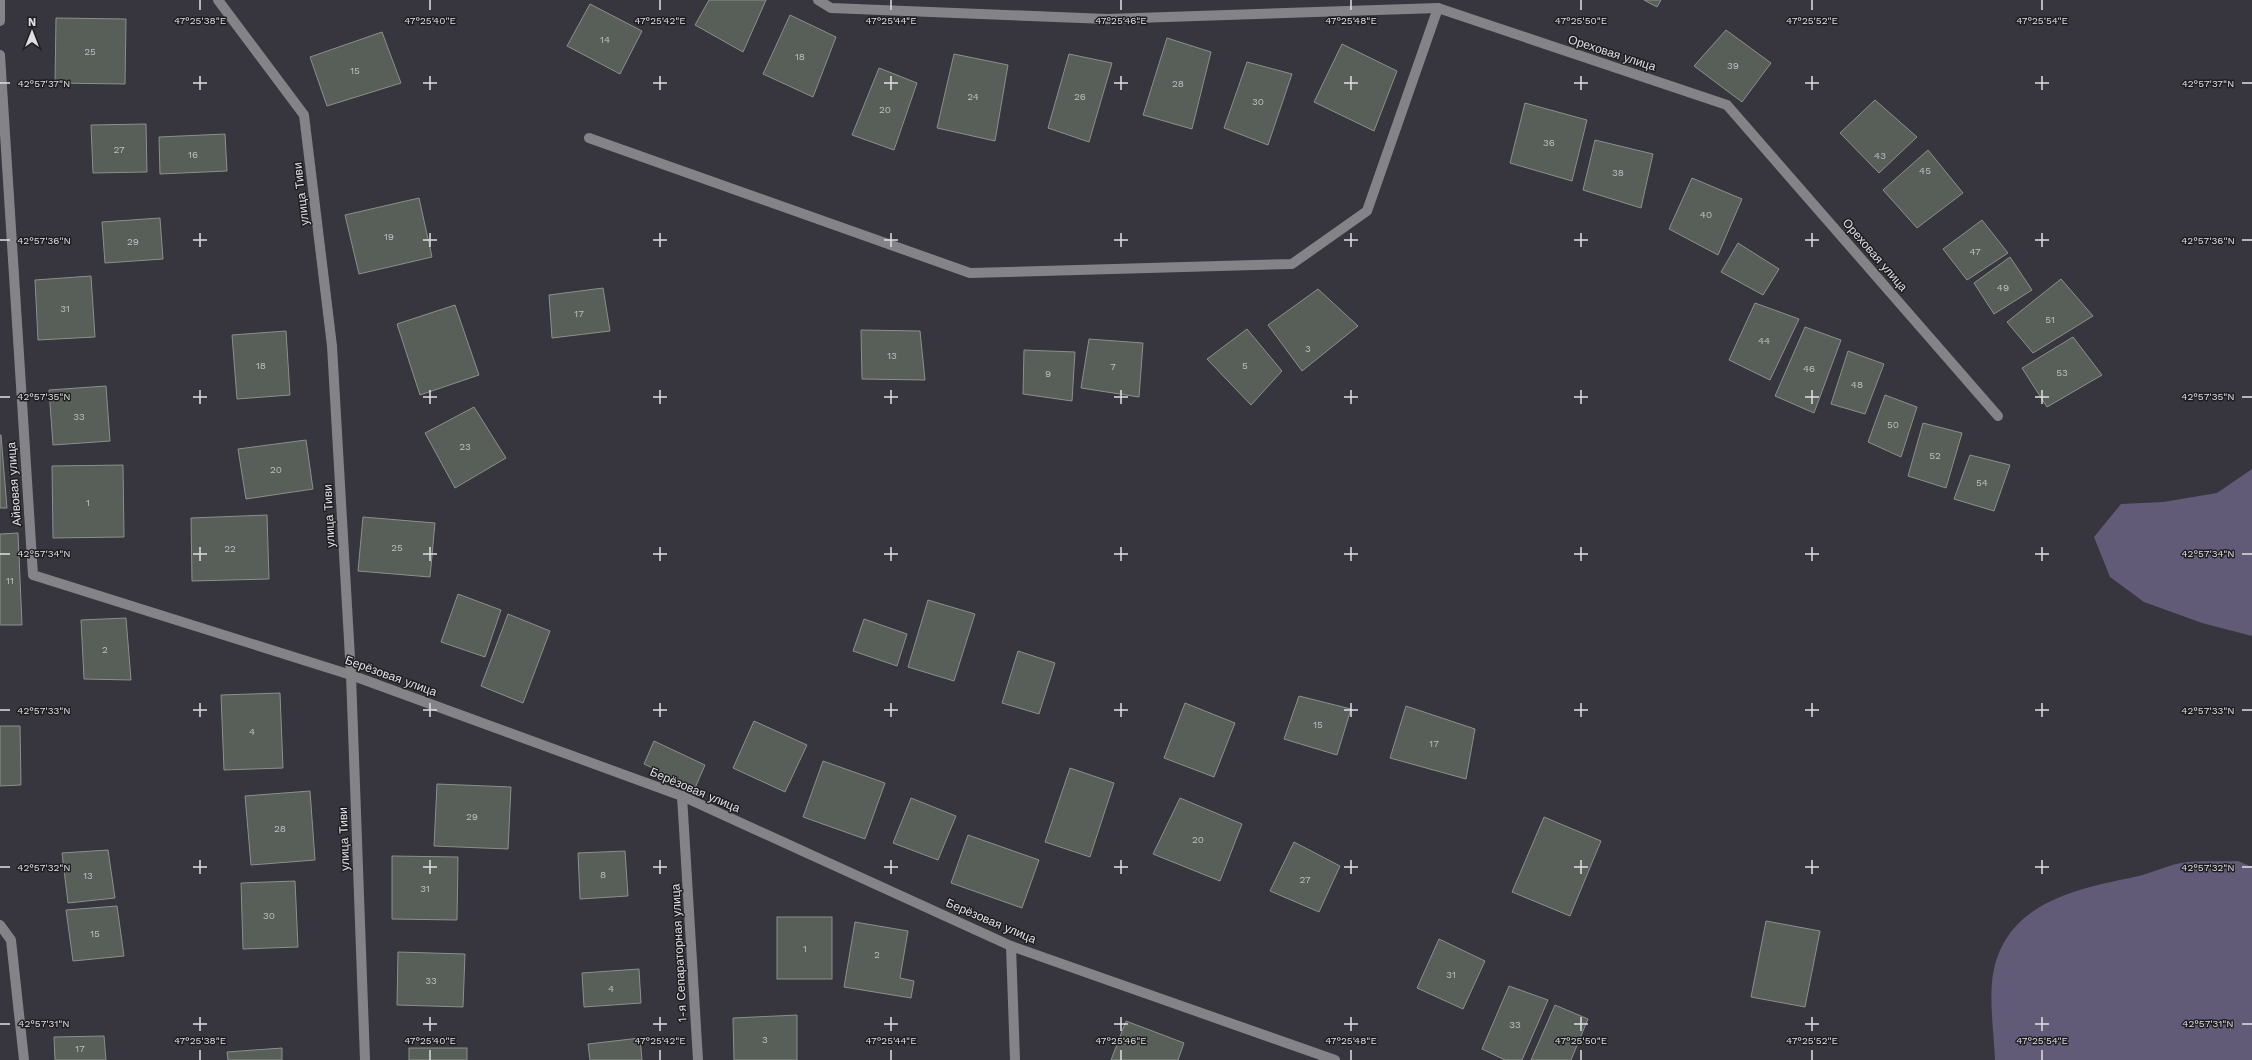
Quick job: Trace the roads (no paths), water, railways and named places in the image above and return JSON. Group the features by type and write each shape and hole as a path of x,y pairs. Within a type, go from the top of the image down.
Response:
{"street":[{"path":"0,0 0,21"},
{"name":"улица Тиви","path":"218,0 304,115 332,346 351,675 365,1060"},
{"name":"Ореховая улица","path":"818,0 831,8 1107,19 1438,8 1727,105 1998,416"},
{"path":"589,138 970,273 1292,264 1367,211 1438,8"},
{"name":"Айвовая улица","path":"0,55 33,575"},
{"name":"Берёзовая улица","path":"33,575 351,675 682,796 1011,946 1332,1059"},
{"name":"1-я Сепараторная улица","path":"682,796 698,1060"},
{"path":"0,925 11,940 24,1060"},
{"path":"0,942 11,940"},
{"path":"1011,946 1015,1060"}]}
